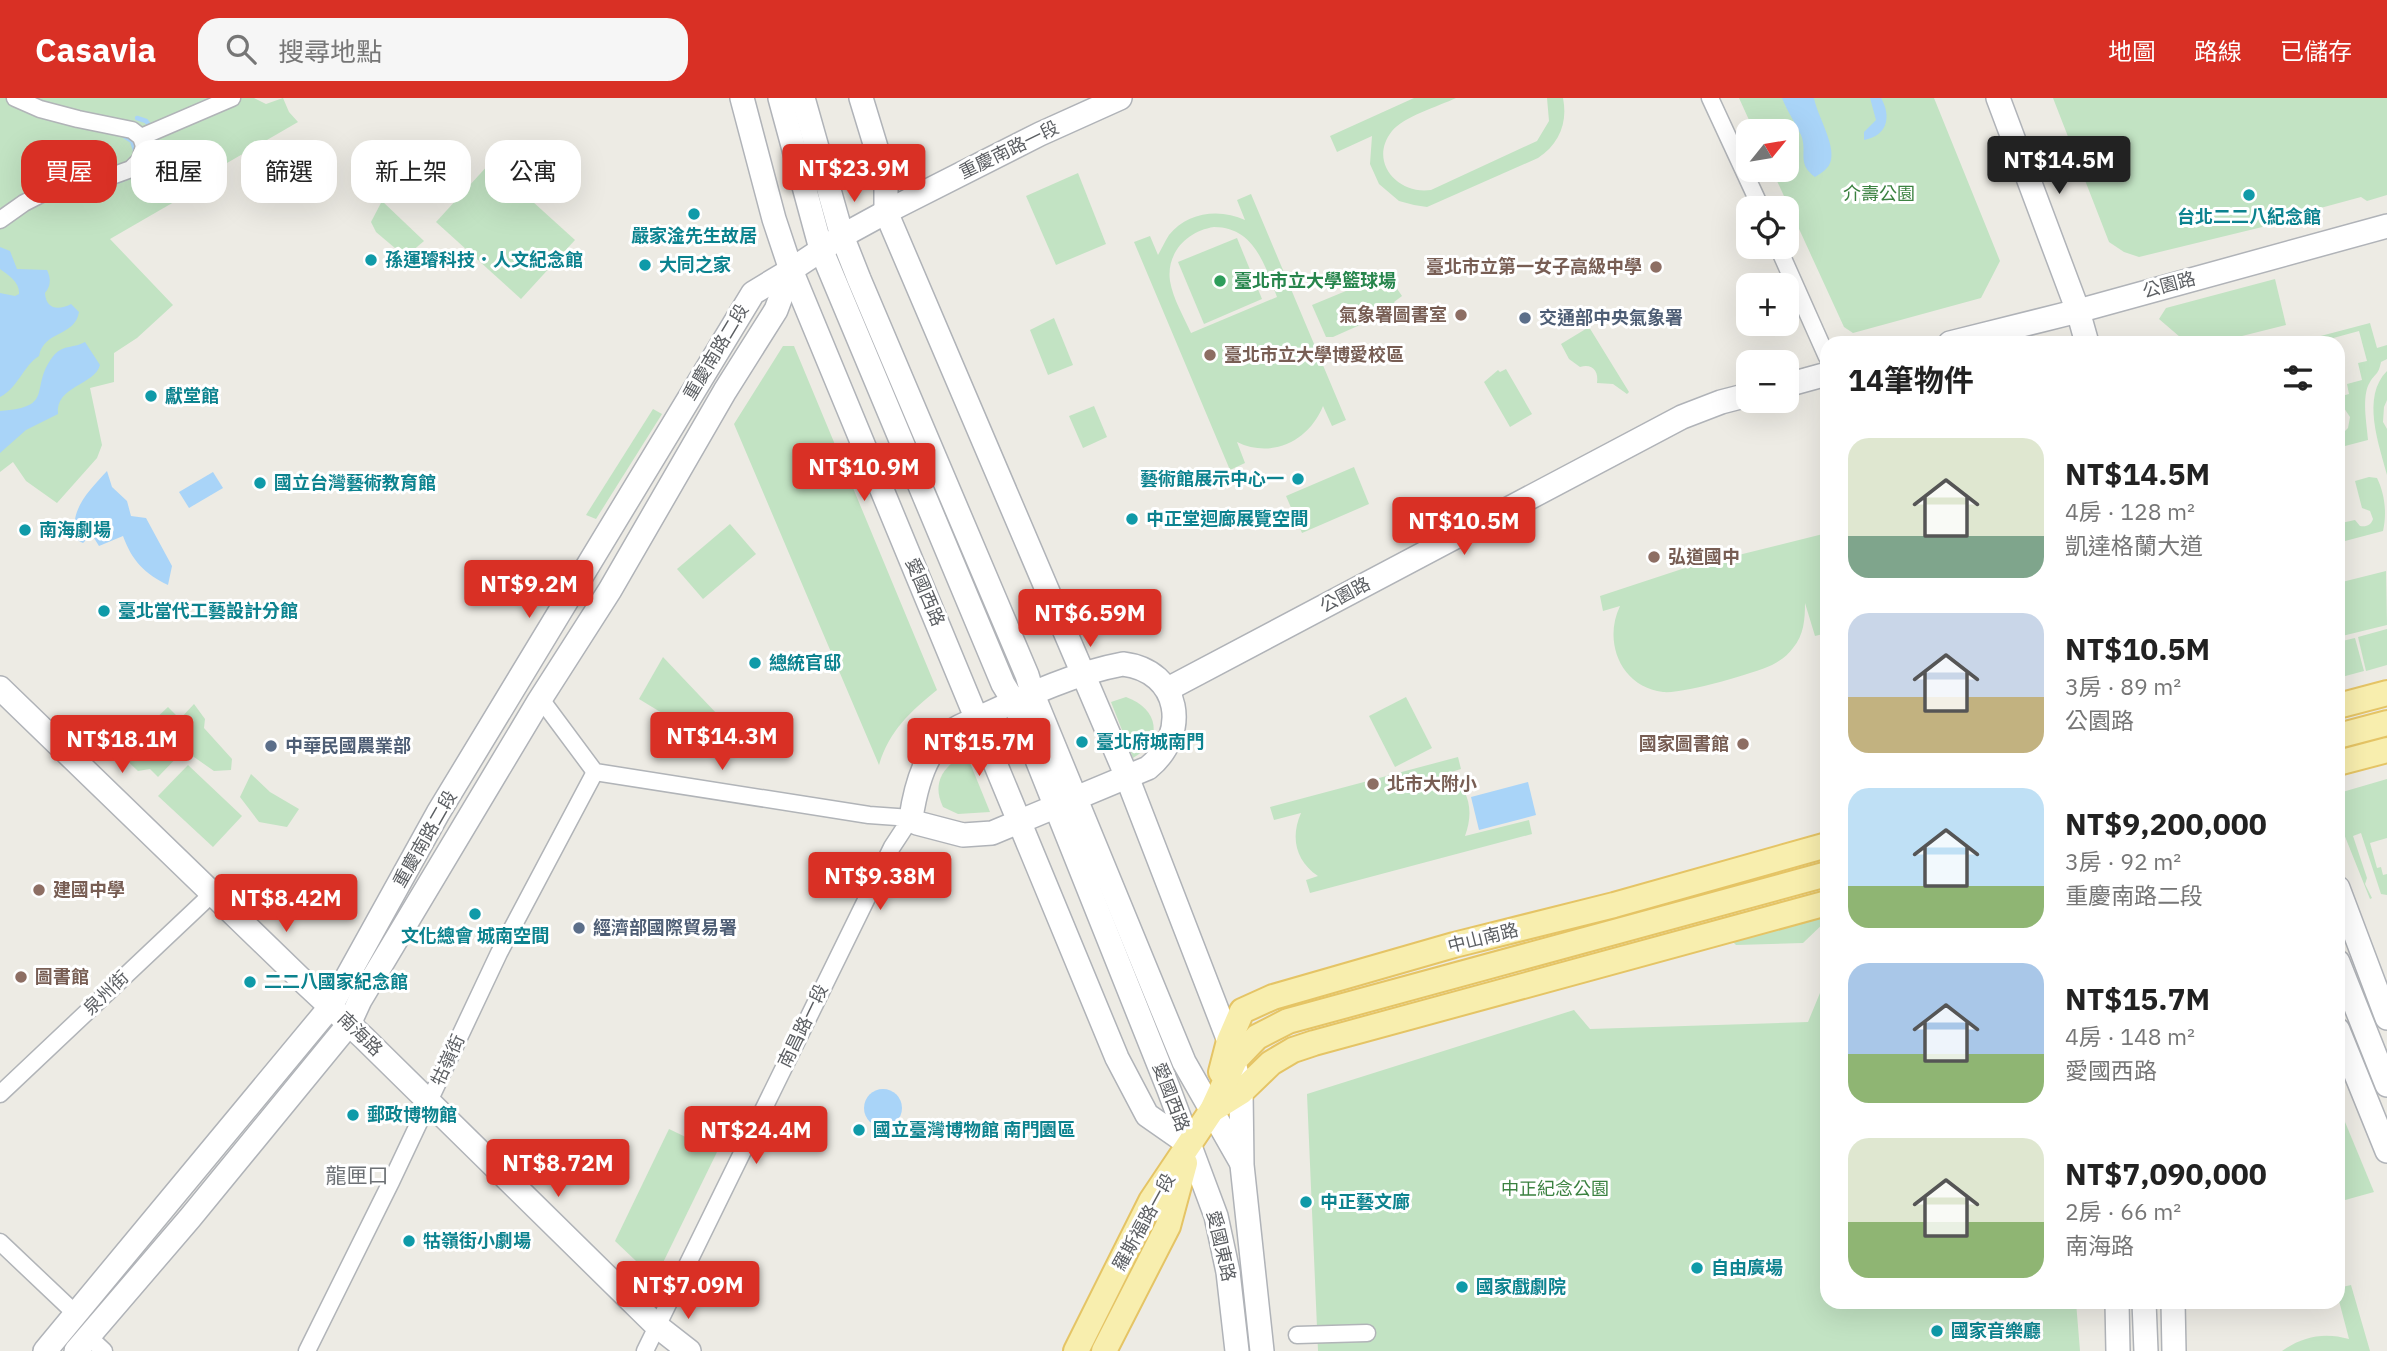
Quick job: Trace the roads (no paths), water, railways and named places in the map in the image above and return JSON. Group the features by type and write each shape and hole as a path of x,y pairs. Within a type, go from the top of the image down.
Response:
{"main road":[{"path":"2345,704 2387,693"},
{"path":"2345,734 2387,723"},
{"path":"2345,761 2387,750"},
{"name":"中山南路","path":"1190,1145 1212,1110 1242,1012 1273,997 1454,945 1626,902 1820,847"},
{"name":"中山南路","path":"1232,1051 1288,1021 1820,876"},
{"name":"中山南路","path":"1212,1110 1241,1092 1271,1062 1293,1050 1820,905"},
{"name":"羅斯福路一段","path":"1076,1351 1151,1201 1190,1145"},
{"name":"羅斯福路一段","path":"1104,1351 1168,1226 1190,1145"}],"street":[{"path":"0,220 33,198 65,182 109,177 131,169 140,160 144,146 141,137 132,130 40,109 15,98"},
{"path":"141,137 232,98"},
{"name":"愛國西路","path":"742,98 774,219 792,270 1117,1058 1147,1115 1190,1145"},
{"name":"愛國西路","path":"780,98 821,249 1003,684 1023,698"},
{"name":"愛國西路","path":"803,98 842,236 1027,675 1023,698 1066,802 1184,1062 1212,1110"},
{"path":"861,98 886,180 887,212 1127,777 1232,1051"},
{"name":"重慶南路一段","path":"792,270 842,236 887,212 1040,134 1120,98"},
{"path":"1710,98 1755,196"},
{"path":"1998,98 2085,336"},
{"name":"公園路","path":"1978,336 2387,226"},
{"path":"1784,259 1820,341"},
{"name":"重慶南路二段","path":"89,1346 349,1024 360,1000 539,701 610,590 725,391 776,310 792,270"},
{"name":"重慶南路二段","path":"45,1351 331,1006 438,813 748,299 752,293 792,270"},
{"path":"1799,382 1820,376"},
{"name":"公園路","path":"1168,688 1682,417 1736,398"},
{"path":"539,701 546,706 595,772 869,815 911,818 917,823 963,835 992,833 1148,768 1160,758 1170,741 1173,703 1168,688 1160,679 1135,665 1123,664 1084,675 1023,698 959,727 943,738 932,754 916,791 911,818"},
{"name":"南海路","path":"0,688 331,1006 657,1326 689,1351"},
{"name":"牯嶺街","path":"307,1351 499,953 595,772"},
{"name":"愛國西路","path":"1066,802 1190,1145"},
{"name":"南昌路一段","path":"645,1351 892,847 911,818"},
{"name":"泉州街","path":"0,1094 213,893"},
{"path":"2345,907 2387,1018"},
{"path":"2345,980 2387,1085"},
{"path":"2345,1047 2387,1151"},
{"name":"愛國東路","path":"1232,1051 1241,1092 1242,1165 1262,1351"},
{"name":"愛國東路","path":"1212,1110 1242,1165"},
{"name":"愛國東路","path":"1190,1145 1216,1216 1228,1272 1237,1351"},
{"path":"0,1242 76,1314"},
{"path":"2117,1309 2118,1351"},
{"path":"2144,1309 2146,1351"},
{"path":"2173,1309 2174,1351"},
{"path":"1297,1335 1367,1334"}],"water":[{"path":"1782,98 1814,98 1832,153 1828,166 1815,177 1804,162 1799,119 1792,119"},
{"path":"1870,98 1881,98 1887,119 1878,134 1864,140 1864,132 1876,120"},
{"path":"0,247 10,251 17,269 47,270 50,282 45,293 50,305 57,308 71,304 79,312 72,326 47,342 39,356 0,397 0,293 15,296 19,294 19,290 16,282 0,269"},
{"path":"85,342 100,365 97,372 63,397 58,414 26,430 0,453 0,411 18,409 36,400 47,366 55,354"},
{"path":"107,471 112,487 127,501 131,516 146,518 172,566 168,585 140,566 123,536 99,546 94,538 88,538 83,543 77,540 77,511 87,494"},
{"path":"213,472 223,488 189,508 179,492"},
{"path":"1528,782 1536,815 1479,830 1471,797"},
{"path":"883,1089 897,1094 902,1108 897,1122 883,1127 869,1122 864,1108 869,1094"}],"waterway":[{"path":"137,118 146,121 151,127"},
{"path":"124,136 131,140"},
{"path":"117,182 131,176"}],"place":[{"name":"台北二二八紀念館","path":"2249,195"},
{"name":"嚴家淦先生故居","path":"694,214"},
{"name":"孫運璿科技．人文紀念館","path":"371,260"},
{"name":"大同之家","path":"645,265"},
{"name":"臺北市立第一女子高級中學","path":"1656,267"},
{"name":"臺北市立大學籃球場","path":"1220,281"},
{"name":"氣象署圖書室","path":"1461,315"},
{"name":"交通部中央氣象署","path":"1525,318"},
{"name":"臺北市立大學博愛校區","path":"1210,355"},
{"name":"獻堂館","path":"151,396"},
{"name":"藝術館展示中心一","path":"1298,479"},
{"name":"國立台灣藝術教育館","path":"260,483"},
{"name":"中正堂迴廊展覽空間","path":"1132,519"},
{"name":"南海劇場","path":"25,530"},
{"name":"弘道國中","path":"1654,557"},
{"name":"臺北當代工藝設計分館","path":"104,611"},
{"name":"總統官邸","path":"755,663"},
{"name":"臺北府城南門","path":"1082,742"},
{"name":"國家圖書館","path":"1743,744"},
{"name":"中華民國農業部","path":"271,746"},
{"name":"北市大附小","path":"1373,784"},
{"name":"建國中學","path":"39,890"},
{"name":"文化總會 城南空間","path":"475,914"},
{"name":"經濟部國際貿易署","path":"579,928"},
{"name":"圖書館","path":"21,977"},
{"name":"二二八國家紀念館","path":"250,982"},
{"name":"郵政博物館","path":"353,1115"},
{"name":"國立臺灣博物館 南門園區","path":"859,1130"},
{"name":"中正藝文廊","path":"1306,1202"},
{"name":"牯嶺街小劇場","path":"409,1241"},
{"name":"自由廣場","path":"1697,1268"},
{"name":"國家戲劇院","path":"1462,1287"},
{"name":"國家音樂廳","path":"1937,1331"}],"district":[{"name":"龍匣口","path":"357,1176"}],"park label":[{"name":"介壽公園","path":"1879,194"},
{"name":"中正紀念公園","path":"1555,1189"}]}
